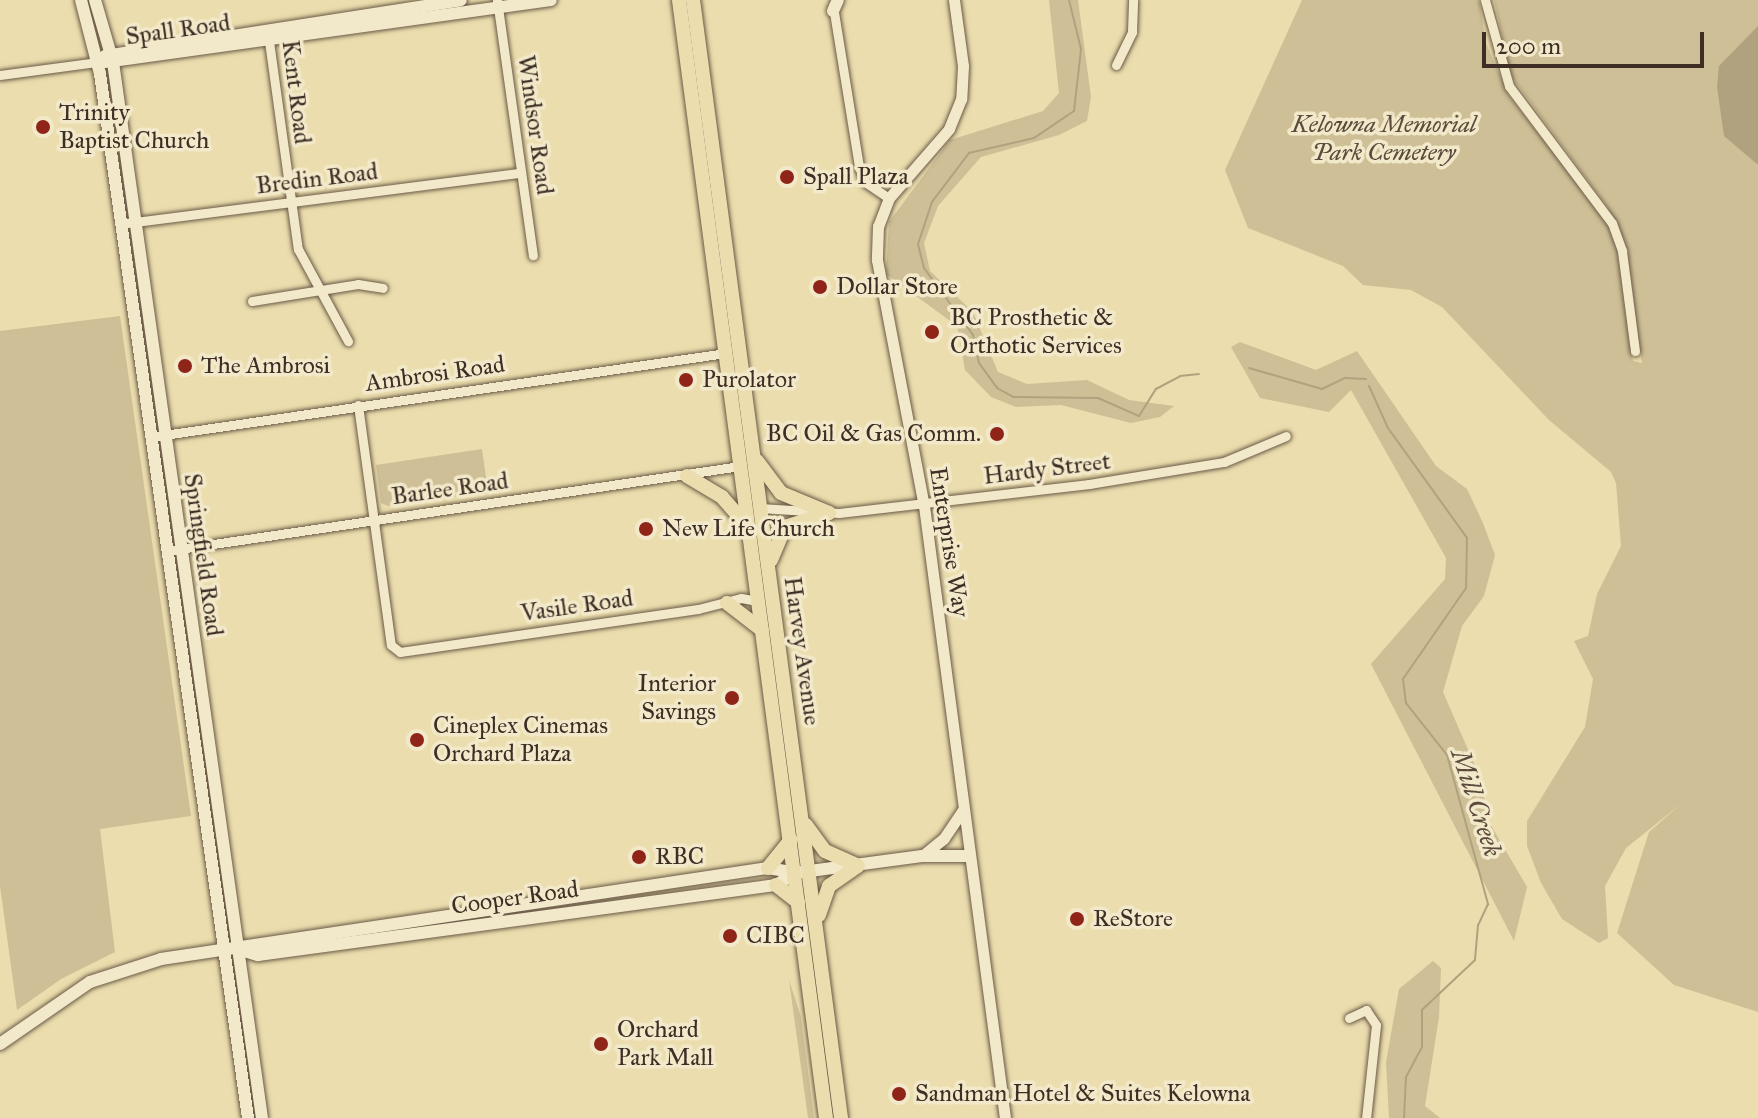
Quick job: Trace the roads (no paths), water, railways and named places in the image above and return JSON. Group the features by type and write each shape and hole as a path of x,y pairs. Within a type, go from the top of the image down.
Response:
{"highway":[{"path":"666,0 689,19 702,0"},
{"name":"Harvey Avenue","path":"679,0 689,19 754,456 769,569 770,632 791,840 817,935 841,1118"},
{"name":"Harvey Avenue","path":"693,0 689,19 726,353 758,601"},
{"path":"726,353 743,378"},
{"path":"754,456 781,493 829,513"},
{"path":"687,476 722,497 748,527"},
{"path":"742,482 760,508"},
{"path":"769,569 776,539 785,527 829,513"},
{"path":"758,601 770,632"},
{"path":"727,603 770,632"},
{"name":"Harvey Avenue","path":"770,632 802,818 802,872 798,902 826,1118"},
{"path":"802,818 825,851 858,866"},
{"path":"768,868 791,840"},
{"path":"817,935 820,902 829,886 858,866"},
{"path":"776,885 798,902"}],"main road":[{"name":"Springfield Road","path":"81,0 98,62 126,223 231,950 262,1118"},
{"name":"Springfield Road","path":"95,0 112,57 126,223"},
{"name":"Spall Road","path":"112,57 461,0"},
{"name":"Spall Road","path":"98,62 138,47 551,0"},
{"path":"104,25 119,42 138,47"},
{"name":"Cooper Road","path":"0,1044 90,982 161,959 231,950 257,941 768,868 802,872 922,856 969,856"},
{"name":"Cooper Road","path":"231,950 258,955 776,885 802,872"},
{"name":"Springfield Road","path":"231,950 248,1118"}],"street":[{"name":"Enterprise Way","path":"954,0 963,66 961,99 949,129 889,198 878,226 877,260 924,506 1005,1118"},
{"path":"1116,65 1132,32 1133,0"},
{"path":"1485,0 1509,86 1612,223 1622,251 1635,351"},
{"name":"Windsor Road","path":"498,4 533,255"},
{"path":"834,4 859,167 865,182 889,198"},
{"name":"Kent Road","path":"268,33 298,249 348,341"},
{"name":"Spall Road","path":"0,75 98,62"},
{"name":"Bredin Road","path":"126,223 520,173"},
{"path":"252,301 358,284 383,288"},
{"name":"Ambrosi Road","path":"157,436 726,353"},
{"path":"358,405 373,520"},
{"name":"Hardy Street","path":"760,508 829,513 924,506 1181,471 1233,459 1286,436"},
{"name":"Barlee Road","path":"173,551 740,466"},
{"name":"Vasile Road","path":"373,520 391,645 400,652 727,603 741,598 758,601"},
{"path":"922,856 944,838 963,809"},
{"path":"1349,1018 1366,1010 1376,1025 1366,1118"}],"waterway":[{"name":"Mill Creek","path":"1069,0 1081,49 1074,111 1034,138 969,153 932,202 918,244 924,268 973,335 979,363 997,388 1013,397 1098,398 1139,416 1156,389 1180,376 1199,374"},
{"name":"Mill Creek","path":"1249,368 1322,389 1345,378 1366,379"},
{"name":"Mill Creek","path":"1369,386 1388,428 1467,538 1466,588 1403,679 1406,703 1447,755 1488,904 1478,925 1475,960 1422,1010 1422,1047 1406,1077 1404,1118"}],"place":[{"name":"Trinity Baptist Church","path":"43,127"},
{"name":"Spall Plaza","path":"787,177"},
{"name":"Dollar Store","path":"820,287"},
{"name":"BC Prosthetic & Orthotic Services","path":"932,332"},
{"name":"The Ambrosi","path":"185,366"},
{"name":"Purolator","path":"686,380"},
{"name":"BC Oil & Gas Comm.","path":"997,434"},
{"name":"New Life Church","path":"646,529"},
{"name":"Interior Savings","path":"732,698"},
{"name":"Cineplex Cinemas Orchard Plaza","path":"417,740"},
{"name":"RBC","path":"639,857"},
{"name":"ReStore","path":"1077,919"},
{"name":"CIBC","path":"730,936"},
{"name":"Orchard Park Mall","path":"601,1044"},
{"name":"Sandman Hotel & Suites Kelowna","path":"899,1094"}],"park label":[{"name":"Kelowna Memorial Park Cemetery","path":"1384,139"}]}
